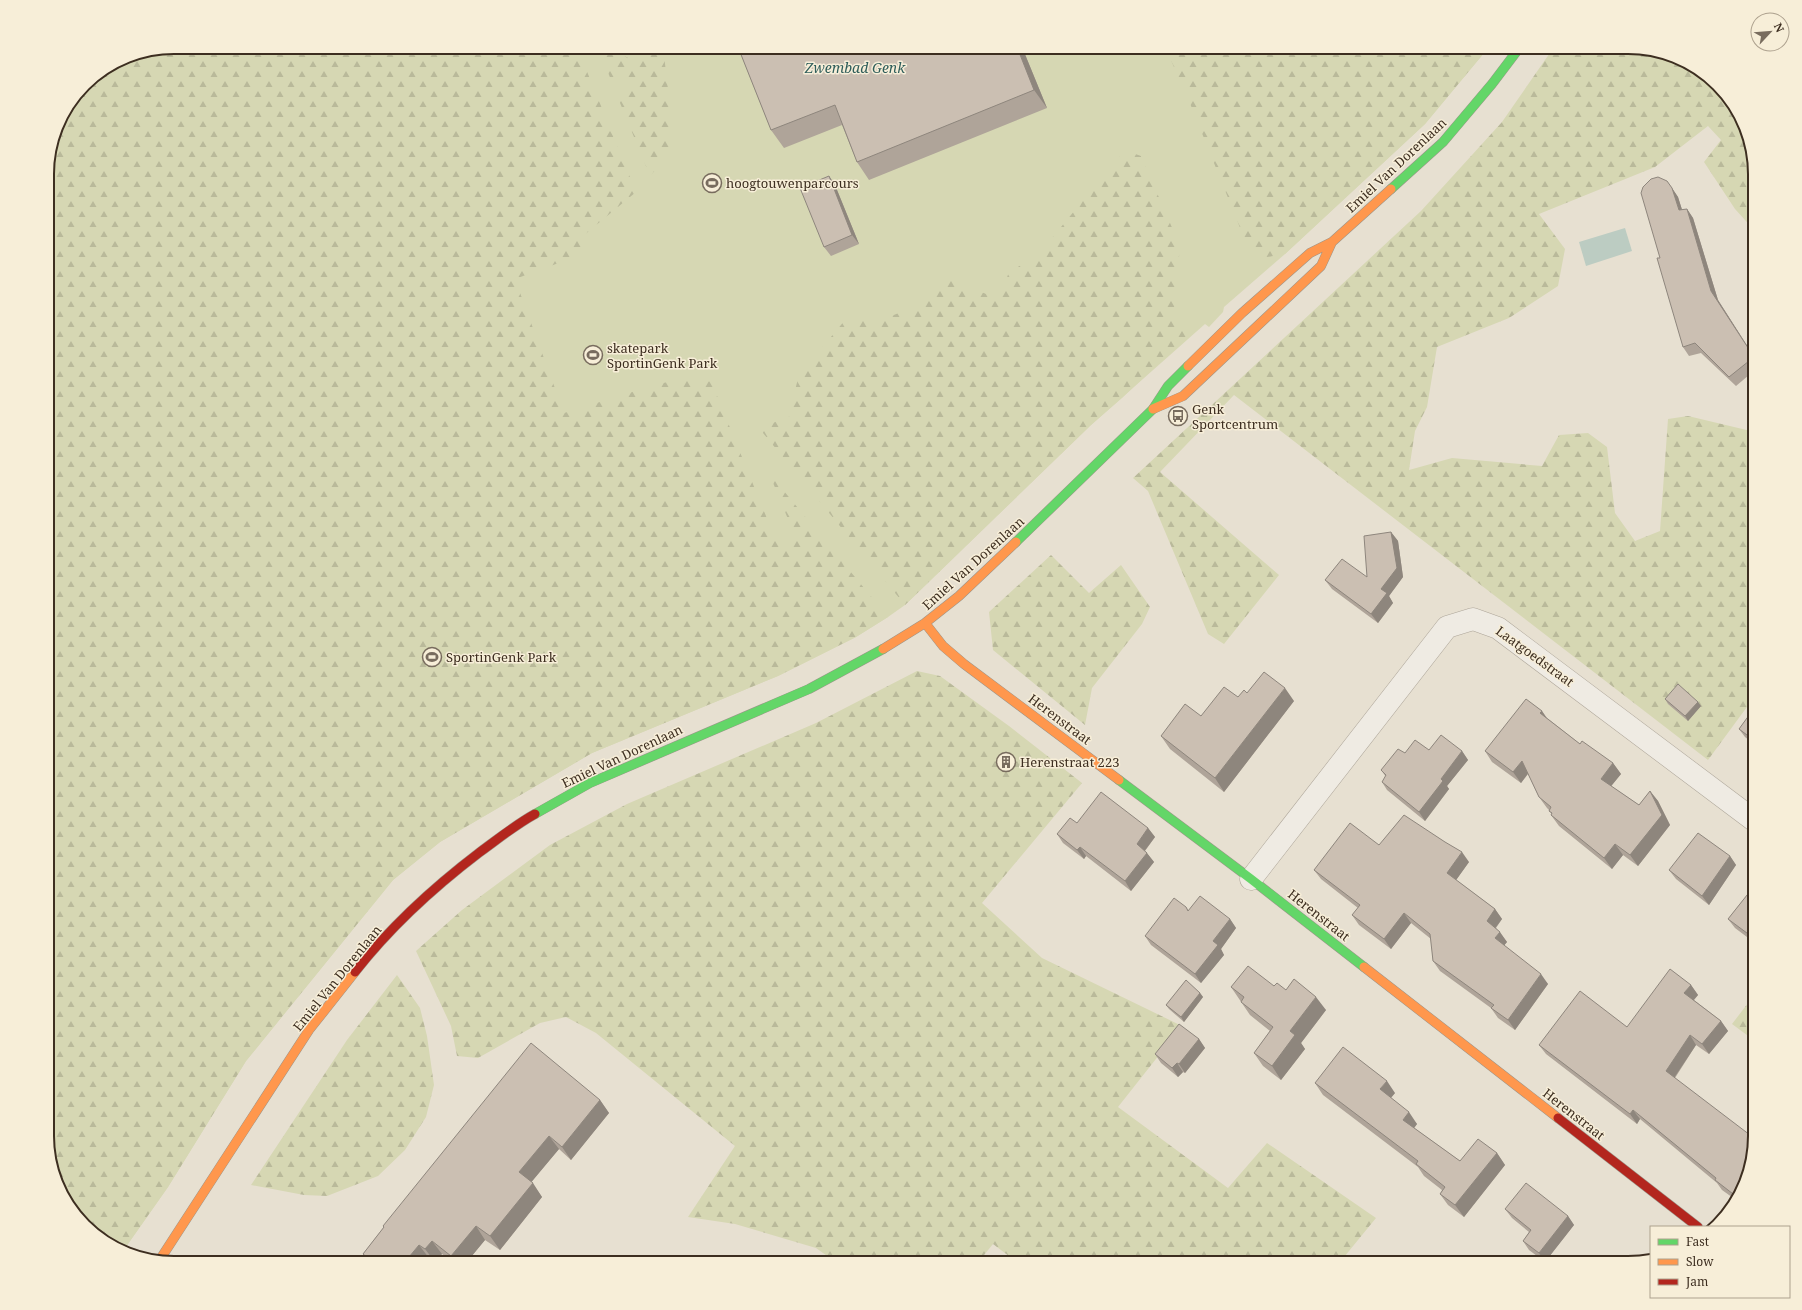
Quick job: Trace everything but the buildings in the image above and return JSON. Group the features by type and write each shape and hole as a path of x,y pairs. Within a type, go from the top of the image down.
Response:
{"street":[{"name":"Emiel Van Dorenlaan","path":"162,1255 309,1030 376,945 442,881 516,825 590,782 809,689 882,650 925,623 959,596 1007,551 1153,409 1168,386 1242,313 1310,253 1332,242 1443,142 1492,84 1515,54"},
{"name":"Emiel Van Dorenlaan","path":"1153,409 1183,396 1194,386 1321,266 1332,242"},
{"name":"Laatgoedstraat","path":"1251,878 1447,628 1473,619 1498,628 1748,816"},
{"name":"Herenstraat","path":"925,623 943,646 964,664 1251,878 1697,1226"}],"green space":[{"name":"SportinGenk Park","path":"166,54 1483,54 1425,124 1285,254 1224,307 1223,312 1209,327 1205,324 1091,425 905,605 856,637 778,676 592,753 440,842 393,880 246,1061 168,1187 126,1246 107,1236 89,1221 74,1203 63,1182 58,1167 54,1144 54,166 58,143 63,128 74,107 89,89 107,74 121,66 143,58"},
{"name":"SportinGenk Park","path":"166,54 580,54 636,192 583,236 583,254 515,279 564,413 655,385 684,378 695,383 711,381 777,543 795,536 769,473 888,617 856,637 778,676 592,753 440,842 393,880 246,1061 168,1187 126,1246 107,1236 89,1221 74,1203 63,1182 58,1167 54,1144 54,166 58,143 63,128 74,107 89,89 107,74 128,63 151,56"},
{"path":"601,54 664,54 668,89 671,152 650,176 618,98 629,93 623,76 611,80"},
{"path":"621,54 639,54 636,63"},
{"path":"1168,54 1483,54 1425,124 1285,254 1267,257 1247,245 1187,96"},
{"path":"1549,54 1628,54 1643,55 1666,60 1695,74 1713,89 1728,107 1742,136 1747,159 1748,223 1735,209 1704,162 1721,140 1708,126 1655,167 1539,214 1565,249 1558,286 1509,318 1437,347 1427,407 1415,431 1409,470 1452,458 1542,466 1559,435 1588,433 1607,447 1615,513 1635,541 1660,531 1668,419 1688,416 1748,430 1748,706 1708,760 1234,395 1160,472 1279,575 1224,644 1208,634 1148,491 1133,478 1421,211 1502,122"},
{"path":"1127,151 1141,156 1180,246 1174,312 1188,336 1091,425 905,605 759,428 791,416 790,409 799,375 846,319 884,319 933,299 948,279 999,299 1009,272 1037,256 1119,157"},
{"path":"1051,555 1089,593 1121,565 1150,607 1142,624 1092,688 1085,725 993,650 989,612"},
{"path":"917,671 940,676 1009,726 1082,783 982,903 1042,958 1182,1026 1118,1107 1228,1188 1267,1143 1376,1218 1345,1256 1009,1256 993,1244 983,1256 827,1256 816,1248 735,1224 688,1217 735,1146 596,1033 566,1017 540,1023 478,1058 457,1056 451,1026 416,951 462,910 550,845 627,804 816,723"},
{"path":"397,975 420,1008 427,1036 434,1085 426,1117 405,1150 378,1176 327,1196 304,1195 251,1185 347,1040"},
{"path":"1748,1003 1748,1036 1732,1024"}],"shaded area":[{"path":"1625,228 1632,251 1586,266 1579,242"}],"traffic: fast":[{"path":"1391,189 1443,142 1492,84 1515,54"},
{"path":"1016,542 1153,409 1168,386 1188,366"},
{"path":"535,814 590,783 809,689 883,649"},
{"path":"1119,780 1251,879 1364,967"}],"traffic: slow":[{"path":"1188,366 1242,313 1310,253 1332,242 1391,189"},
{"path":"1153,409 1183,396 1321,266 1332,242"},
{"path":"883,649 925,623 959,596 1016,542"},
{"path":"925,623 943,646 964,664 1119,780"},
{"path":"1364,967 1558,1118"},
{"path":"163,1255 309,1030 355,972"}],"traffic: jam":[{"path":"355,972 398,923 430,893 480,852 514,827 535,814"},
{"path":"1558,1118 1697,1226"}],"place":[{"name":"hoogtouwenparcours","path":"712,183"},
{"name":"skatepark SportinGenk Park","path":"593,355"},
{"name":"Genk Sportcentrum","path":"1178,416"},
{"name":"SportinGenk Park","path":"432,657"},
{"name":"Herenstraat 223","path":"1006,762"}],"water label":[{"name":"Zwembad Genk","path":"855,68"}]}
